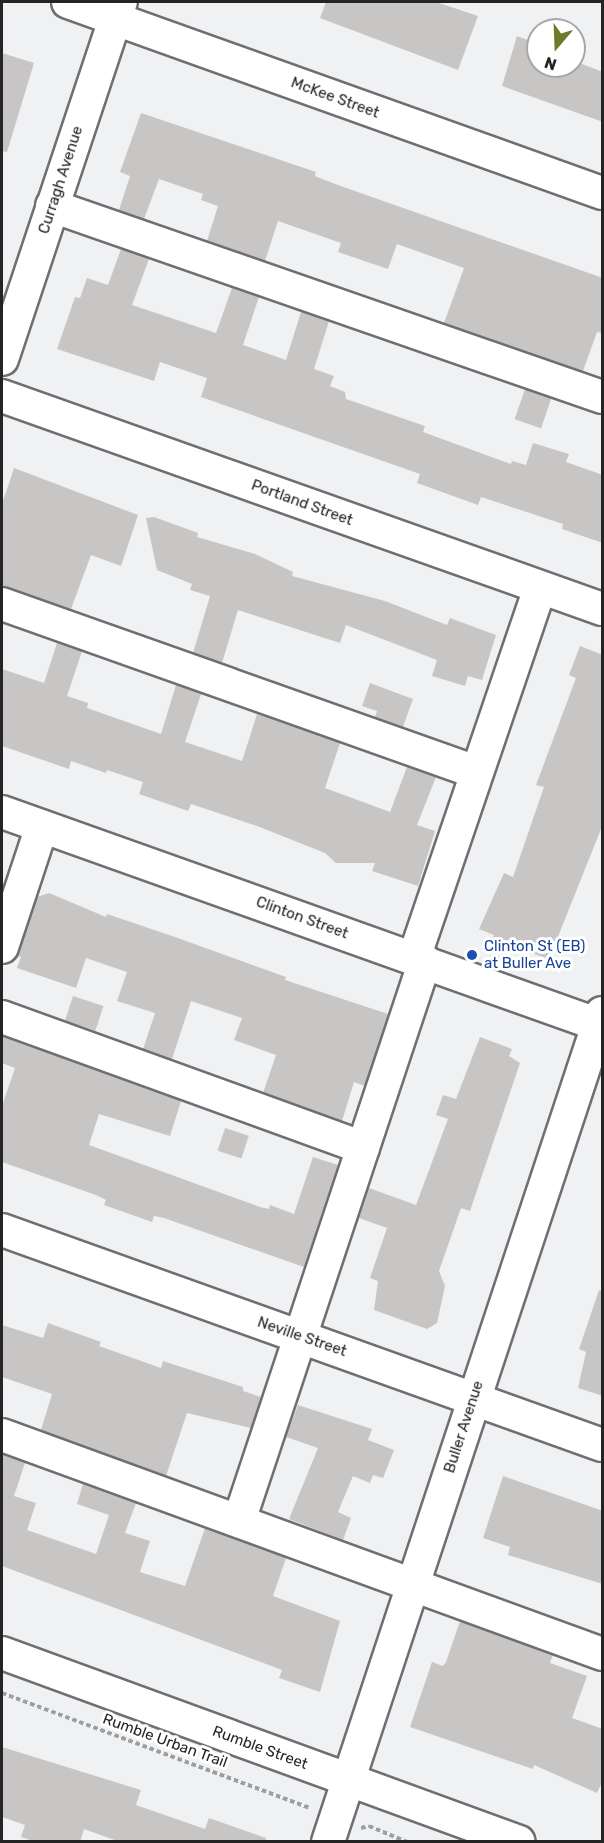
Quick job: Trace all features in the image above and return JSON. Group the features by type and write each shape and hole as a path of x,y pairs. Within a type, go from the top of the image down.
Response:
{"street":[{"name":"McKee Street","path":"68,2 118,10 603,193"},
{"name":"Curragh Avenue","path":"2,359 118,10"},
{"path":"52,206 603,397"},
{"name":"Portland Street","path":"2,396 603,609"},
{"path":"239,1521 363,1148 476,772 540,588"},
{"path":"2,603 476,772"},
{"name":"Clinton Street","path":"2,812 420,960 601,1021"},
{"path":"2,947 42,826"},
{"path":"2,1017 363,1148"},
{"name":"Buller Avenue","path":"328,1842 474,1397 601,1021"},
{"name":"Neville Street","path":"2,1230 603,1444"},
{"path":"2,1435 603,1654"},
{"name":"Rumble Street","path":"2,1653 519,1842"}],"path":[{"name":"Rumble Urban Trail","path":"2,1693 314,1810"},
{"path":"378,1830 407,1842"}],"building":[{"path":"326,2 436,2 478,16 458,70 320,18"},
{"path":"517,36 526,39 526,78 586,78 586,66 603,72 603,122 502,86"},
{"path":"2,53 34,63 7,152 2,151"},
{"path":"141,113 316,172 315,176 335,184 603,278 603,333 597,332 583,371 444,323 464,268 397,244 388,269 338,252 341,243 278,221 265,261 207,241 218,206 201,200 203,194 159,179 144,219 119,210 130,176 120,172"},
{"path":"121,249 149,259 132,305 216,333 232,288 259,297 243,345 286,360 301,312 329,321 314,369 334,376 330,386 345,392 346,399 425,426 423,432 511,464 512,461 526,465 533,443 569,454 566,462 603,475 603,543 562,529 563,524 481,497 478,505 417,483 420,474 201,397 207,378 160,362 154,381 57,349 75,297 80,298 87,278 108,285"},
{"path":"525,389 551,398 541,428 515,419"},
{"path":"14,468 138,515 121,566 91,555 71,609 2,586 2,504"},
{"path":"154,517 198,533 197,537 255,554 293,572 292,576 385,601 447,625 450,618 496,635 482,680 468,676 465,686 432,676 437,660 346,625 340,643 238,610 222,663 193,653 210,596 190,590 192,584 157,570 146,518"},
{"path":"57,643 82,651 67,696 88,703 87,708 161,734 176,685 201,694 185,742 242,761 257,714 340,743 325,788 390,812 407,767 436,777 417,825 435,831 418,886 372,871 375,863 336,863 325,853 257,826 191,804 188,811 139,794 143,782 71,761 69,769 2,746 2,669 44,683"},
{"path":"580,646 603,655 603,824 549,959 492,940 494,935 479,929 504,873 513,877 544,787 536,785 576,678 569,675"},
{"path":"370,683 413,699 403,727 375,717 377,711 362,706"},
{"path":"49,893 106,917 107,914 175,937 286,977 285,980 388,1014 365,1086 354,1082 342,1121 263,1093 276,1055 234,1040 242,1018 191,1001 172,1059 143,1049 155,1013 117,1001 127,972 86,958 76,988 17,968 21,957 17,956 37,897"},
{"path":"73,996 103,1006 95,1031 65,1021"},
{"path":"2,1036 181,1101 170,1136 99,1114 89,1145 260,1207 269,1209 270,1205 294,1214 313,1157 338,1165 304,1267 164,1218 154,1216 152,1222 104,1205 106,1200 96,1195 2,1162 2,1106 15,1068 2,1063"},
{"path":"480,1037 512,1049 509,1056 520,1063 470,1211 461,1208 439,1271 445,1286 437,1323 427,1329 374,1310 378,1281 370,1278 387,1228 359,1218 369,1188 416,1205 448,1119 436,1115 443,1095 456,1099"},
{"path":"225,1128 249,1136 241,1159 218,1151"},
{"path":"599,1290 603,1291 603,1396 578,1388 586,1352 579,1349"},
{"path":"48,1323 101,1342 99,1346 161,1368 163,1361 243,1387 243,1391 261,1397 251,1428 187,1413 166,1476 41,1430 52,1394 2,1377 2,1325 43,1338"},
{"path":"298,1405 372,1429 368,1440 394,1450 383,1478 373,1475 370,1483 353,1476 338,1512 351,1518 343,1540 289,1519 318,1448 286,1437"},
{"path":"2,1454 25,1463 14,1496 36,1503 27,1530 96,1554 109,1515 77,1504 83,1484 136,1503 125,1533 150,1541 140,1572 185,1586 205,1528 286,1558 273,1596 340,1621 320,1692 279,1678 282,1670 2,1566"},
{"path":"503,1476 603,1511 603,1584 508,1555 510,1547 483,1538"},
{"path":"460,1621 553,1655 550,1663 587,1676 572,1718 603,1729 603,1780 597,1793 534,1765 533,1769 410,1727 432,1662 443,1666 446,1662"},
{"path":"2,1747 141,1790 136,1805 205,1829 209,1818 266,1838 266,1842 120,1842 84,1829 80,1842 36,1842 21,1837 25,1825 2,1817"}],"place":[{"name":"Clinton St (EB) at Buller Ave","path":"472,955"}]}
